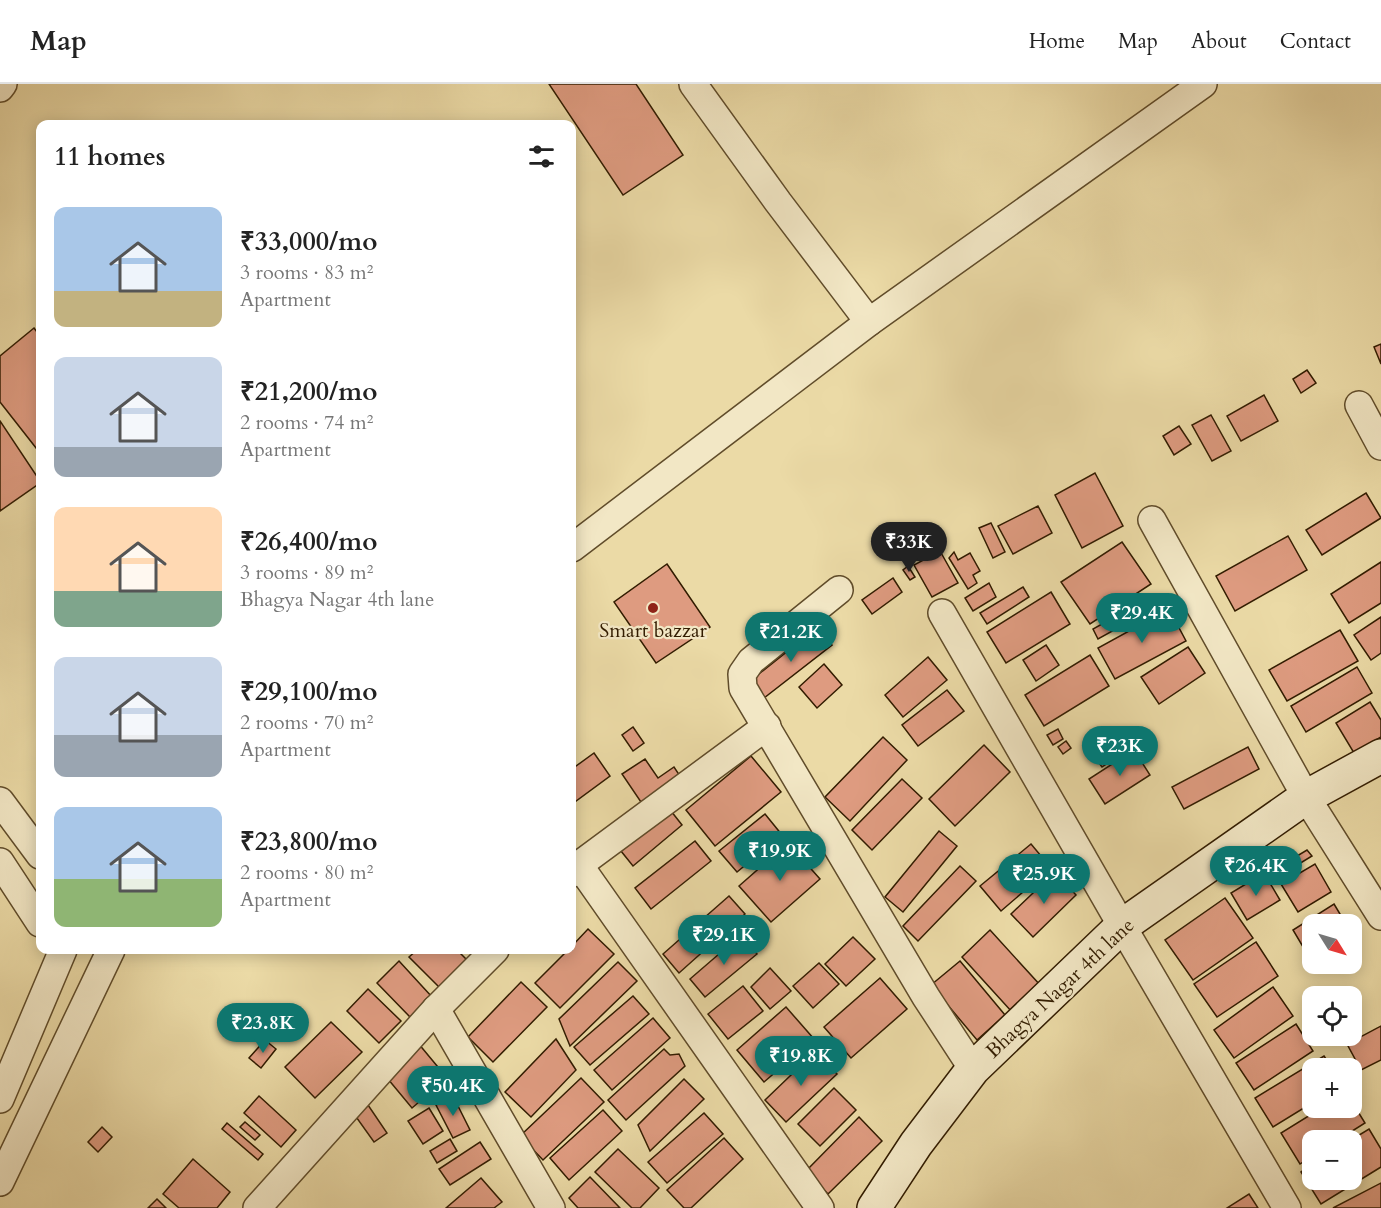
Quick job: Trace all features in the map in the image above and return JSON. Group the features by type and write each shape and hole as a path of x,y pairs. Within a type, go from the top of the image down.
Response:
{"main road":[{"name":"Bhagya Nagar 4th lane","path":"874,1208 916,1144 973,1069 1122,926 1306,797 1381,756"}],"street":[{"path":"0,88 3,84"},
{"path":"693,84 778,202 869,322"},
{"path":"576,545 869,322 1203,84"},
{"path":"1359,405 1381,446"},
{"path":"1152,520 1306,797 1381,916"},
{"path":"839,590 752,661 742,674 743,688 926,997 973,1069"},
{"path":"942,613 1287,1208"},
{"path":"576,868 767,726"},
{"path":"0,801 36,850"},
{"path":"0,862 36,917"},
{"path":"576,870 820,1208"},
{"path":"0,1099 59,954"},
{"path":"0,1182 106,954"},
{"path":"257,1208 436,1009 491,954"},
{"path":"436,1009 551,1208"}],"building":[{"path":"549,84 636,84 683,155 623,195 576,124 576,120 573,120"},
{"path":"34,328 36,331 36,448 0,402 0,356"},
{"path":"1381,344 1381,364 1374,347"},
{"path":"1307,370 1316,383 1301,393 1293,379"},
{"path":"1264,395 1278,421 1241,441 1227,416"},
{"path":"1211,415 1231,451 1212,461 1192,425"},
{"path":"0,421 36,475 36,486 0,511"},
{"path":"1179,426 1191,444 1174,455 1163,436"},
{"path":"1095,473 1123,526 1082,548 1055,495"},
{"path":"1366,493 1381,518 1322,555 1306,530"},
{"path":"1038,506 1052,533 1013,554 998,526"},
{"path":"991,523 1005,552 993,558 979,528"},
{"path":"1288,536 1307,570 1235,611 1216,576"},
{"path":"1122,542 1151,584 1090,624 1061,582"},
{"path":"940,551 958,583 932,597 914,565"},
{"path":"954,552 958,560 970,553 980,571 973,575 977,583 968,589 949,558"},
{"path":"1381,562 1381,603 1349,623 1331,594"},
{"path":"667,564 710,627 656,663 614,602"},
{"path":"908,566 915,577 910,580 903,570"},
{"path":"893,578 902,592 872,614 862,600"},
{"path":"989,583 996,597 973,611 965,598"},
{"path":"1023,587 1029,597 987,624 980,613"},
{"path":"1051,592 1070,624 1006,663 987,632"},
{"path":"1148,598 1154,608 1098,639 1093,629"},
{"path":"1169,609 1186,641 1115,679 1098,648"},
{"path":"1381,617 1381,653 1371,660 1354,635"},
{"path":"818,627 832,645 764,698 750,681"},
{"path":"1340,630 1358,661 1287,701 1269,670"},
{"path":"1046,645 1059,665 1036,681 1023,660"},
{"path":"1188,647 1205,673 1159,704 1141,677"},
{"path":"1090,655 1109,686 1044,726 1025,695"},
{"path":"928,657 947,680 903,717 885,695"},
{"path":"824,664 842,685 817,708 799,687"},
{"path":"1357,667 1372,693 1306,732 1291,706"},
{"path":"947,690 964,711 918,746 902,725"},
{"path":"1370,702 1381,720 1381,737 1354,753 1336,723"},
{"path":"633,727 644,743 633,751 622,735"},
{"path":"1058,729 1063,739 1053,745 1047,735"},
{"path":"1117,735 1127,750 1102,767 1091,752"},
{"path":"883,737 907,760 850,821 825,797"},
{"path":"1066,741 1071,748 1063,754 1058,747"},
{"path":"984,745 1010,772 955,826 929,799"},
{"path":"1248,747 1259,769 1184,809 1172,787"},
{"path":"1134,750 1150,775 1105,804 1089,779"},
{"path":"594,753 610,776 576,801 576,766"},
{"path":"751,756 781,792 715,846 686,810"},
{"path":"645,759 658,778 674,767 684,782 645,808 622,774"},
{"path":"902,779 922,798 872,850 852,830"},
{"path":"671,811 682,825 633,866 621,851"},
{"path":"765,814 782,835 737,872 719,851"},
{"path":"939,831 957,846 903,912 885,897"},
{"path":"695,841 711,861 651,909 635,888"},
{"path":"788,843 820,879 771,922 739,886"},
{"path":"1031,844 1051,868 1001,911 980,886"},
{"path":"1307,850 1312,856 1281,875 1277,868"},
{"path":"1315,864 1331,892 1298,912 1281,884"},
{"path":"960,866 976,881 918,941 903,926"},
{"path":"1055,872 1076,895 1033,937 1011,914"},
{"path":"1264,873 1280,900 1247,920 1231,893"},
{"path":"729,896 745,914 679,973 663,954"},
{"path":"1225,898 1253,938 1193,980 1165,940"},
{"path":"1334,904 1340,914 1318,914"},
{"path":"1302,924 1302,945 1293,930"},
{"path":"588,929 614,954 560,1008 535,983 564,954 576,954 576,942"},
{"path":"990,930 1041,986 1012,1012 962,957"},
{"path":"741,935 757,954 705,997 690,979"},
{"path":"853,937 875,959 846,986 825,964"},
{"path":"1256,942 1278,976 1217,1017 1194,984"},
{"path":"412,954 461,954 473,966 446,994 409,957"},
{"path":"399,961 432,997 410,1017 377,983"},
{"path":"960,961 1005,1015 977,1040 931,985"},
{"path":"618,962 637,981 570,1046 559,1019"},
{"path":"819,963 839,984 813,1008 793,986"},
{"path":"770,968 791,991 770,1009 751,987"},
{"path":"880,978 907,1009 851,1058 824,1027"},
{"path":"521,982 547,1007 493,1062 468,1037"},
{"path":"743,986 763,1011 728,1039 708,1014"},
{"path":"1273,987 1293,1016 1234,1058 1214,1030"},
{"path":"368,989 401,1021 379,1043 347,1011"},
{"path":"633,996 649,1014 590,1065 574,1047"},
{"path":"786,1007 814,1039 764,1082 737,1050"},
{"path":"653,1018 670,1038 612,1090 594,1070"},
{"path":"331,1022 362,1052 315,1098 285,1067"},
{"path":"1296,1024 1302,1034 1302,1046 1310,1046 1313,1051 1254,1090 1236,1063"},
{"path":"1381,1026 1381,1060 1362,1070 1362,1058 1355,1058 1348,1046 1362,1046 1362,1036"},
{"path":"556,1039 576,1070 531,1117 505,1092"},
{"path":"265,1040 276,1049 261,1068 249,1058"},
{"path":"418,1043 447,1078 412,1108 383,1073"},
{"path":"664,1049 670,1055 679,1054 685,1066 626,1120 608,1100"},
{"path":"815,1052 837,1074 786,1122 765,1100"},
{"path":"1302,1069 1302,1109 1273,1127 1255,1098"},
{"path":"581,1078 604,1102 543,1160 520,1136"},
{"path":"684,1079 704,1099 650,1151 638,1125"},
{"path":"834,1088 856,1110 820,1146 798,1124"},
{"path":"259,1096 296,1130 281,1147 244,1113"},
{"path":"453,1096 470,1130 453,1138 436,1105"},
{"path":"368,1105 387,1133 374,1142 354,1114"},
{"path":"429,1108 443,1131 423,1144 408,1121"},
{"path":"603,1110 622,1131 569,1180 550,1158"},
{"path":"704,1113 723,1134 667,1183 648,1162"},
{"path":"859,1117 882,1141 828,1194 806,1171"},
{"path":"1305,1118 1362,1118 1365,1123 1354,1130 1302,1130 1302,1163 1300,1164 1281,1133"},
{"path":"245,1122 260,1135 255,1140 240,1127"},
{"path":"227,1123 263,1154 258,1160 222,1129"},
{"path":"102,1127 112,1137 98,1152 88,1142"},
{"path":"1369,1129 1381,1149 1381,1167 1362,1179 1362,1133"},
{"path":"724,1138 743,1159 691,1208 684,1208 667,1190"},
{"path":"450,1139 457,1151 437,1163 430,1151"},
{"path":"480,1142 491,1159 450,1185 439,1169"},
{"path":"618,1149 659,1188 640,1208 632,1208 595,1172"},
{"path":"193,1159 230,1192 217,1208 179,1208 163,1194"},
{"path":"590,1177 620,1208 578,1208 569,1198"},
{"path":"481,1178 502,1202 494,1208 446,1208"},
{"path":"1381,1183 1381,1208 1333,1208"},
{"path":"1312,1190 1344,1190 1321,1204"},
{"path":"1249,1194 1258,1208 1227,1208"},
{"path":"157,1199 166,1208 148,1208"}],"place":[{"name":"Smart bazzar","path":"653,608"}]}
